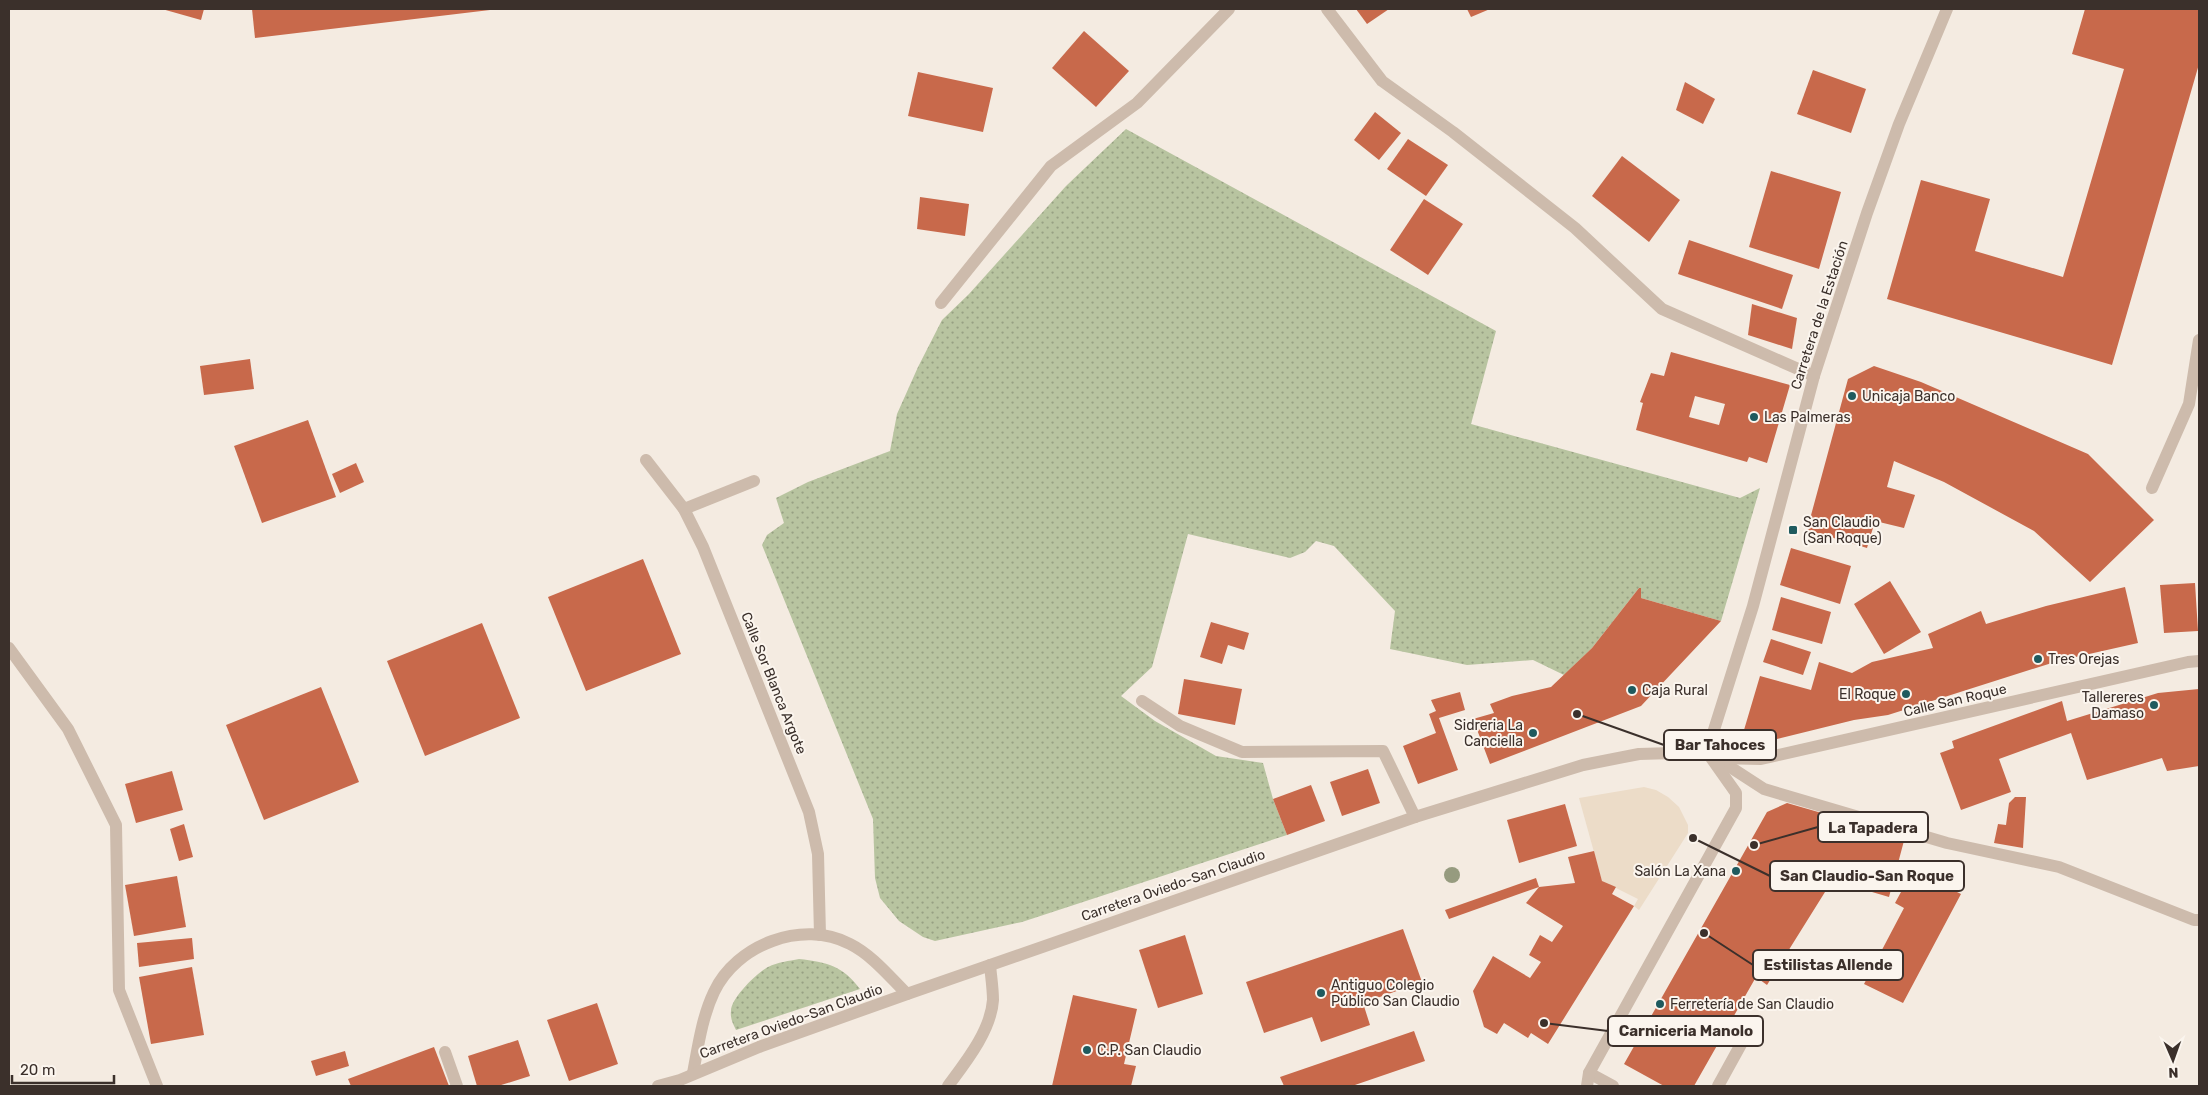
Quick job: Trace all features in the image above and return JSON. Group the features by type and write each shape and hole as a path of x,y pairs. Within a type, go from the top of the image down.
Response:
{"street":[{"path":"942,303 1051,166 1137,103 1229,9"},
{"path":"1327,9 1382,81 1453,132 1576,228 1662,309 1814,376"},
{"name":"Carretera de la Estación","path":"1712,755 1814,376 1893,142 1947,9"},
{"path":"2152,488 2189,404 2199,340"},
{"name":"Calle Sor Blanca Argote","path":"646,460 684,508 703,547 809,812 818,854 820,935"},
{"path":"684,508 754,480"},
{"path":"9,648 68,729 116,825 119,990 157,1086"},
{"name":"Calle San Roque","path":"1712,755 1761,760 2199,661"},
{"path":"1142,701 1180,726 1242,752 1383,750 1415,817"},
{"name":"Carretera Oviedo-San Claudio","path":"658,1086 680,1083 693,1073 759,1047 1415,817 1583,764 1638,754 1712,755"},
{"path":"1712,755 1764,789 1947,843 2060,867 2194,920 2199,920"},
{"path":"1587,1086 1589,1073 1736,808 1736,793 1712,755"},
{"path":"693,1073 701,1032 714,992 732,964 763,943 792,936 820,935 849,943 870,957 907,994"},
{"path":"948,1086 982,1036 993,1002 990,965"},
{"path":"1718,1086 1745,1037"},
{"path":"445,1052 457,1086"},
{"path":"1589,1073 1613,1086"}],"green space":[{"path":"1126,129 1496,331 1471,424 1740,498 1760,488 1721,621 1641,598 1641,589 1639,588 1592,648 1564,675 1533,660 1467,665 1390,649 1395,611 1334,546 1316,541 1305,552 1290,558 1188,534 1152,667 1121,696 1155,721 1216,756 1263,763 1273,799 1287,835 1022,922 935,941 923,937 899,921 880,898 875,878 873,819 762,545 767,535 784,523 776,498 808,482 890,451 897,414 942,320 969,294 1066,186"},
{"path":"799,959 834,966 854,981 860,989 736,1030 731,1016 732,1006 745,986 768,967"}],"shaded area":[{"path":"1644,787 1656,790 1668,797 1679,807 1688,825 1688,833 1639,910 1634,906 1638,899 1602,881 1579,798"}],"building":[{"path":"162,9 204,9 201,20"},
{"path":"252,9 489,9 490,10 255,38"},
{"path":"1356,9 1389,9 1367,24"},
{"path":"1467,9 1490,9 1471,17"},
{"path":"2085,9 2199,9 2199,64 2112,365 1887,299 1921,180 1990,199 1975,251 2063,277 2124,69 2072,54"},
{"path":"1084,31 1129,71 1096,107 1052,68"},
{"path":"1813,70 1866,89 1851,133 1797,114"},
{"path":"918,72 993,88 983,132 908,116"},
{"path":"1685,82 1715,99 1703,124 1676,110"},
{"path":"1375,112 1401,133 1379,160 1354,140"},
{"path":"1408,139 1448,165 1426,196 1387,169"},
{"path":"1622,156 1680,200 1649,242 1592,196"},
{"path":"1771,171 1841,192 1819,269 1749,247"},
{"path":"920,197 969,204 965,236 917,229"},
{"path":"1424,199 1463,224 1428,275 1390,250"},
{"path":"1689,240 1793,275 1782,309 1678,274"},
{"path":"1752,304 1797,318 1792,349 1748,335"},
{"path":"1671,352 1790,385 1767,463 1749,457 1747,462 1636,430 1643,403 1640,402 1651,373 1664,376","holes":["1695,396 1725,404 1719,425 1689,417"]},
{"path":"250,359 254,389 204,395 200,366"},
{"path":"1874,366 1921,382 2088,454 2154,520 2090,582 2034,531 1944,482 1894,461 1887,487 1915,495 1904,528 1875,521 1867,548 1807,530 1848,379"},
{"path":"308,420 336,497 262,523 234,446"},
{"path":"356,463 364,482 340,493 332,474"},
{"path":"1791,548 1851,566 1840,604 1780,585"},
{"path":"643,559 681,654 586,691 548,597"},
{"path":"1890,581 1921,632 1884,654 1854,604"},
{"path":"2195,583 2198,631 2164,633 2160,585"},
{"path":"2125,587 2138,643 2058,661 1888,715 1854,720 1757,744 1744,730 1760,676 1811,690 1819,662 1852,673 1872,662 1933,648 1928,634 1981,611 1986,624 2046,606"},
{"path":"1639,588 1641,588 1641,598 1721,621 1641,706 1490,764 1473,719 1494,713 1490,704 1512,696 1551,687 1592,648"},
{"path":"1781,597 1831,612 1822,644 1772,630"},
{"path":"1211,622 1249,633 1244,650 1228,645 1222,664 1200,657"},
{"path":"482,623 520,718 425,756 387,661"},
{"path":"1771,639 1811,652 1803,675 1763,662"},
{"path":"1184,679 1242,689 1235,725 1178,714"},
{"path":"321,687 359,782 264,820 226,725"},
{"path":"2199,689 2199,766 2167,771 2162,758 2087,780 2071,733 1999,759 2011,792 1961,810 1940,753 1954,748 1952,741 2062,701 2067,721 2158,693"},
{"path":"1460,692 1465,710 1439,718 1458,770 1418,784 1403,746 1436,733 1429,714 1436,711 1431,700"},
{"path":"1368,769 1380,803 1342,816 1330,782"},
{"path":"172,771 183,810 136,823 125,784"},
{"path":"1311,785 1325,821 1287,835 1273,799"},
{"path":"2015,797 2026,797 2023,848 1994,843 1998,824 2006,825 2009,803"},
{"path":"1787,803 1905,837 1889,897 1804,872 1793,890 1825,892 1767,985 1756,977 1694,1086 1664,1086 1624,1064 1767,812"},
{"path":"1565,804 1577,846 1519,863 1507,820"},
{"path":"184,824 193,857 179,861 170,829"},
{"path":"1594,851 1602,881 1616,887 1612,894 1634,906 1548,1044 1531,1033 1528,1038 1504,1023 1497,1034 1484,1027 1473,991 1493,956 1530,978 1541,962 1529,955 1540,935 1552,942 1563,926 1526,903 1539,887 1575,883 1568,857"},
{"path":"1913,870 1961,894 1903,1003 1864,984 1904,908 1895,903"},
{"path":"177,876 186,927 134,936 125,885"},
{"path":"1536,878 1539,887 1449,919 1445,910"},
{"name":"Antiguo Colegio Público San Claudio","path":"1403,929 1422,982 1363,1003 1370,1025 1321,1042 1312,1017 1264,1033 1246,982"},
{"path":"1185,935 1203,994 1158,1008 1139,950"},
{"path":"192,938 194,959 139,967 137,943"},
{"path":"192,967 204,1035 151,1044 139,977"},
{"path":"1073,995 1137,1009 1124,1064 1136,1066 1131,1086 1052,1086"},
{"path":"597,1003 618,1064 569,1081 547,1020"},
{"path":"1414,1031 1425,1061 1352,1086 1284,1086 1280,1077"},
{"path":"518,1040 530,1076 498,1086 477,1086 468,1056"},
{"path":"434,1047 449,1086 351,1086 348,1079"},
{"path":"345,1051 349,1066 316,1076 311,1061"}],"place":[{"name":"Unicaja Banco","path":"1852,396"},
{"name":"Las Palmeras","path":"1754,417"},
{"name":"San Claudio (San Roque)","path":"1793,530"},
{"name":"Tres Orejas","path":"2038,659"},
{"name":"Caja Rural","path":"1632,690"},
{"name":"El Roque","path":"1906,694"},
{"name":"Tallereres Damaso","path":"2154,705"},
{"name":"Bar Tahoces","path":"1577,714"},
{"name":"Sidreria La Canciella","path":"1533,733"},
{"name":"San Claudio-San Roque","path":"1693,838"},
{"name":"La Tapadera","path":"1754,845"},
{"name":"Salón La Xana","path":"1736,871"},
{"name":"Estilistas Allende","path":"1704,933"},
{"name":"Antiguo Colegio Público San Claudio","path":"1321,993"},
{"name":"Ferretería de San Claudio","path":"1660,1004"},
{"name":"Carniceria Manolo","path":"1544,1023"},
{"name":"C.P. San Claudio","path":"1087,1050"}]}
